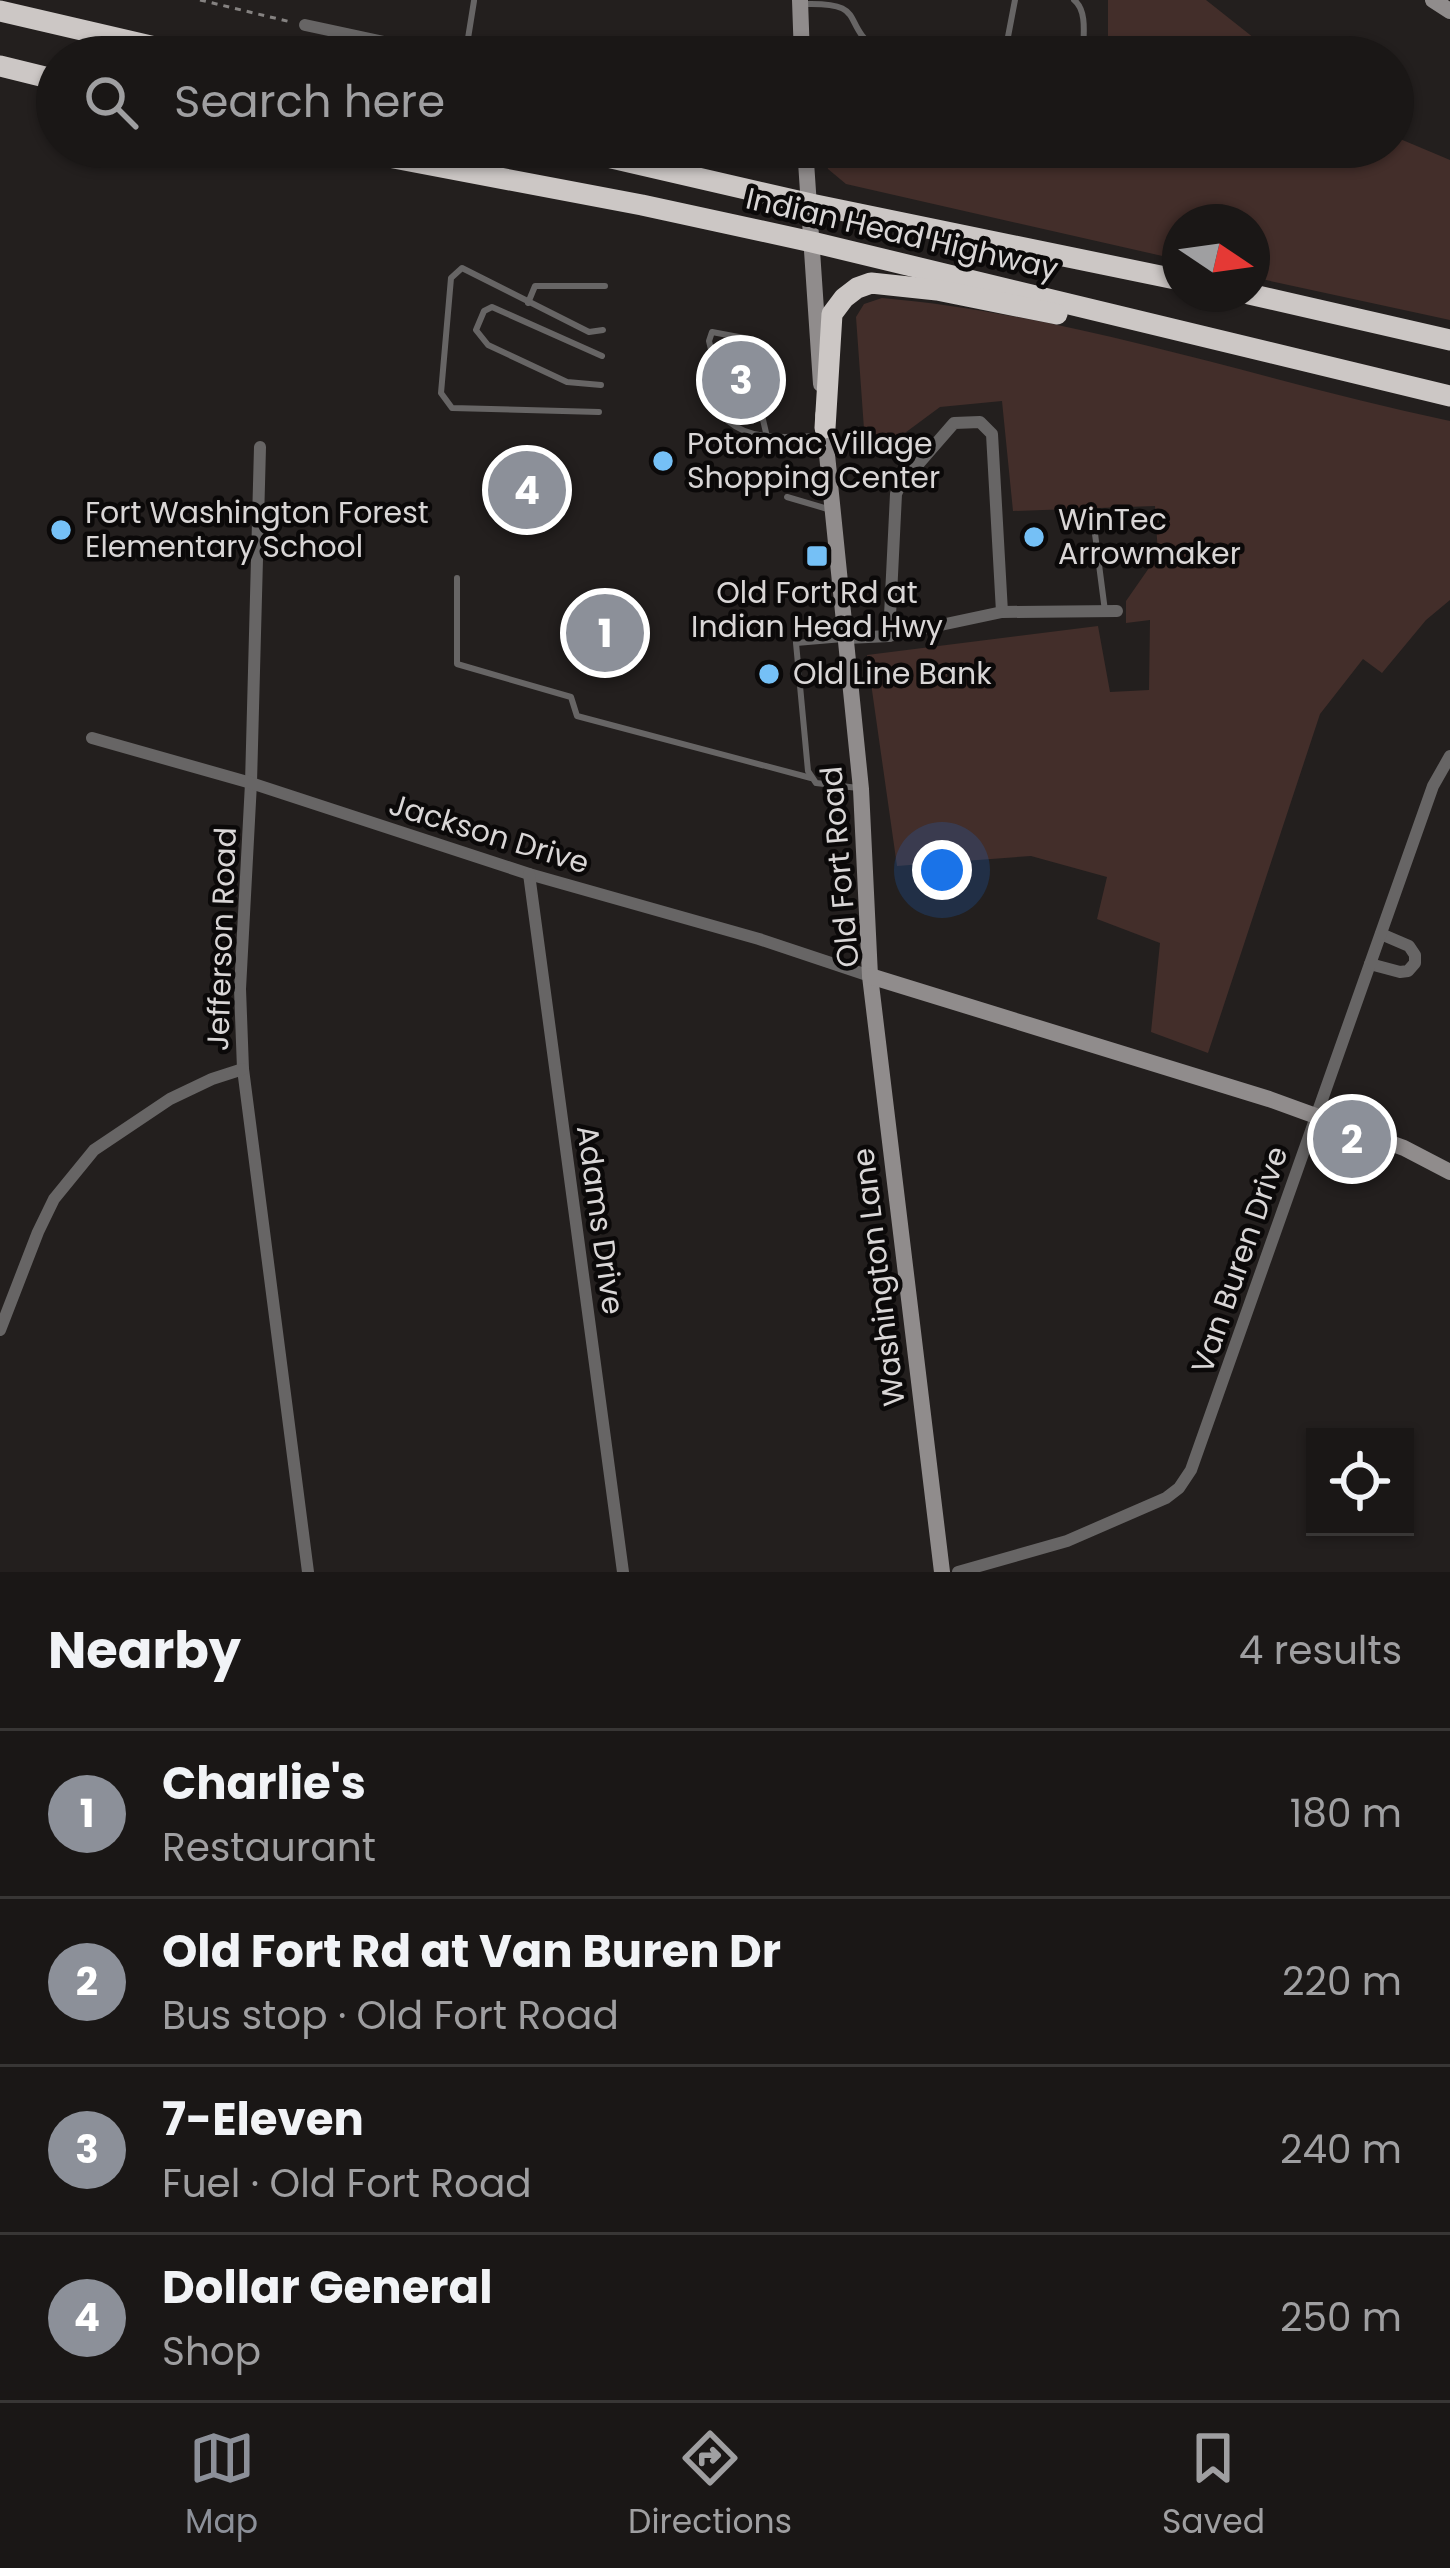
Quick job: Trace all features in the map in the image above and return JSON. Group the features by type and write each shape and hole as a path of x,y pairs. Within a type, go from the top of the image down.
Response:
{"highway":[{"path":"0,11 107,36"},
{"path":"0,66 36,75"},
{"name":"Indian Head Highway","path":"447,168 812,242 1450,396"},
{"name":"Indian Head Highway","path":"655,168 1162,276"},
{"path":"825,432 832,314 844,298 871,283 1168,328"},
{"path":"1270,299 1450,340"}],"main road":[{"path":"1433,0 1450,10"},
{"path":"800,2 801,36"},
{"name":"Old Fort Road","path":"807,168 825,432 861,789 871,976 1316,1114 1450,1172"},
{"name":"Washington Lane","path":"871,976 942,1572"}],"street":[{"path":"304,26 352,36"},
{"path":"889,636 896,494 954,423 962,421 980,422 992,434 1002,611"},
{"name":"Jefferson Road","path":"260,447 240,989 243,1069 308,1572"},
{"path":"847,638 889,636 1002,611 1111,611"},
{"name":"Jackson Drive","path":"92,737 871,976"},
{"name":"Van Buren Drive","path":"958,1572 1066,1541 1166,1498 1191,1470 1433,786 1450,756"},
{"name":"Adams Drive","path":"530,874 623,1572"},
{"path":"1370,964 1400,972 1414,963 1409,946 1381,934"},
{"path":"0,1330 54,1199 94,1150 170,1100 243,1069"},
{"path":"0,1280 16,1286"}],"lane":[{"path":"1008,36 1015,0"},
{"path":"1074,0 1082,11 1083,36"},
{"path":"468,36 474,2"},
{"path":"800,2 842,6 864,36"},
{"path":"599,412 452,408 441,393 451,278 462,268 590,332 603,330"},
{"path":"528,303 535,286 605,286"},
{"path":"601,386 567,382 488,344 476,330 484,311 492,307 602,356"},
{"path":"767,437 741,336 716,331 710,336 711,349 728,422 767,437 825,432"},
{"path":"711,349 727,351"},
{"path":"715,368 731,370"},
{"path":"720,385 735,388"},
{"path":"724,402 739,405"},
{"path":"787,497 834,512"},
{"path":"1094,526 1111,611"},
{"path":"457,578 457,664 571,697 577,716 811,778"},
{"path":"847,638 796,644 811,778 816,783 861,789"}],"path":[{"path":"200,0 304,26"}],"shaded area":[{"path":"1108,0 1206,0 1251,36 1108,36"},
{"path":"1414,145 1450,160 1450,320 1270,281 1270,204 1162,204 1162,256 846,184 828,168 1414,168"},
{"path":"882,298 1097,334 1450,421 1450,600 1426,620 1382,673 1363,659 1320,714 1208,1053 1151,1032 1160,943 1097,919 1107,877 1031,856 897,866 867,655 1098,626 1110,692 1149,690 1150,620 1126,623 1126,601 1158,555 1155,506 1013,511 1002,401 940,407 890,444 864,429 856,317 864,304"}],"place":[{"name":"7-Eleven","path":"741,380"},
{"name":"Potomac Village Shopping Center","path":"663,461"},
{"name":"Dollar General","path":"527,490"},
{"name":"Fort Washington Forest Elementary School","path":"61,530"},
{"name":"WinTec Arrowmaker","path":"1034,537"},
{"name":"Old Fort Rd at Indian Head Hwy","path":"817,556"},
{"name":"Charlie's","path":"605,633"},
{"name":"Old Line Bank","path":"769,674"},
{"name":"Old Fort Rd at Van Buren Dr","path":"1352,1139"}]}
